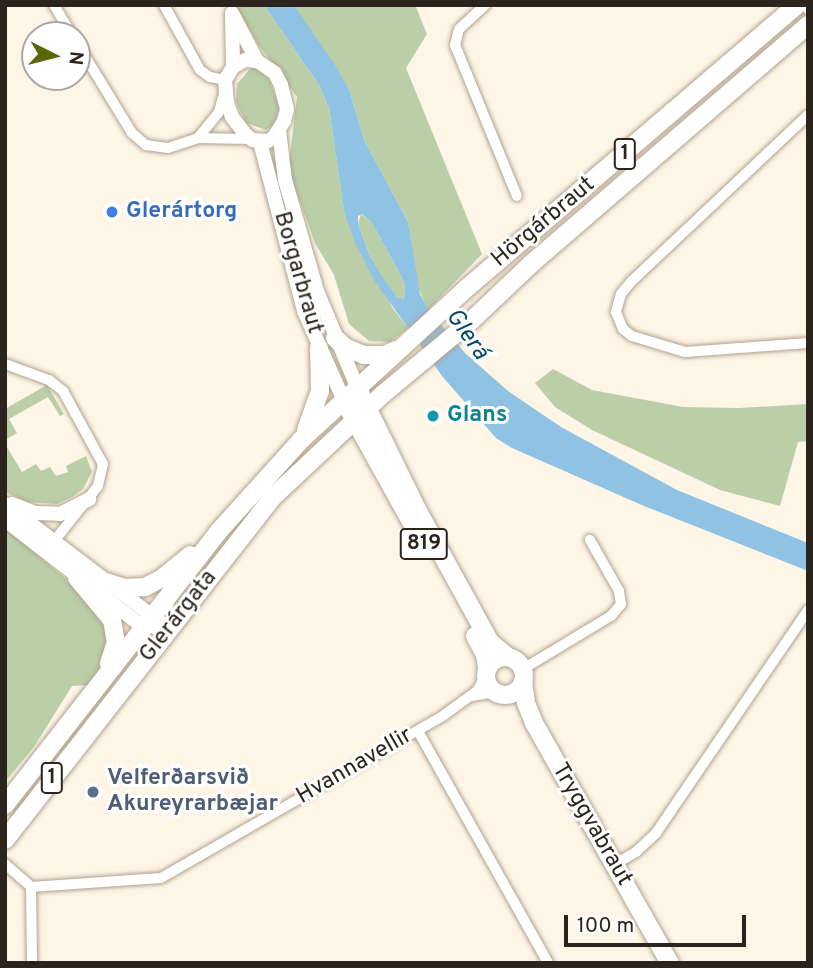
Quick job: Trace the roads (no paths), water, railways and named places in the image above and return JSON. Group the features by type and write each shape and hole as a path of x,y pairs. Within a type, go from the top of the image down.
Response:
{"main road":[{"name":"Hörgárbraut","path":"358,389 452,303 797,5"},
{"name":"Hörgárbraut","path":"368,408 471,321 538,257 808,26"},
{"path":"335,338 346,348 364,355 384,355 406,346"},
{"path":"302,439 320,391 319,348"},
{"name":"Glerárgata","path":"5,839 162,624 218,532 302,439 358,389"},
{"name":"819","path":"358,389 418,511 490,642 508,657 523,675"},
{"name":"Tryggvabraut","path":"344,401 353,422 482,647 493,683 534,723"},
{"name":"Glerárgata","path":"5,804 99,683 162,624 267,504 368,408"},
{"path":"106,582 132,588 153,584 218,532"},
{"path":"77,578 108,614 115,631 113,656 99,683"},
{"path":"508,657 495,659 493,683 516,692 523,675"},
{"name":"Tryggvabraut","path":"523,675 526,703 534,723 670,963"}],"street":[{"path":"54,5 64,21"},
{"path":"164,5 200,70 225,86"},
{"path":"485,5 459,29 455,45 517,197"},
{"name":"Borgarbraut","path":"230,9 257,61 275,74 285,96 287,109 279,130 285,180 317,291 358,389"},
{"name":"Borgarbraut","path":"230,9 233,67"},
{"path":"198,138 219,112 233,67 245,60 257,61"},
{"path":"91,65 138,140 157,148 168,148 198,138 255,140 274,137 279,130"},
{"name":"Borgarbraut","path":"225,86 232,117 255,140 304,311 344,401"},
{"path":"808,115 631,282 621,293 616,312 623,329 632,337 685,352 808,343"},
{"path":"5,364 49,380 63,391 103,464 101,479 89,499 49,547"},
{"path":"5,502 22,509 51,514 69,511 89,499"},
{"path":"5,502 77,578 162,624"},
{"path":"5,520 106,582 162,624"},
{"path":"523,675 611,616 621,604 619,591 590,540"},
{"path":"614,865 643,846 656,832 808,610"},
{"name":"Hvannavellir","path":"31,887 161,878 418,732 493,683"},
{"path":"418,732 548,963"},
{"path":"5,864 31,887 32,963"}],"water":[{"path":"264,5 294,5 335,65 350,92 364,140 408,222 420,294 429,310 465,353 508,391 561,427 677,490 808,543 808,571 644,506 512,448 496,438 442,376 374,280 355,243 344,211 329,108 319,85","holes":["362,214 372,223 405,285 404,299 397,297 369,254 358,216"]}],"place":[{"name":"Glerártorg","path":"112,212"},
{"name":"Glans","path":"433,416"},
{"name":"Velferðarsvið Akureyrarbæjar","path":"93,792"}],"water label":[{"name":"Glerá","path":"466,335"}]}
